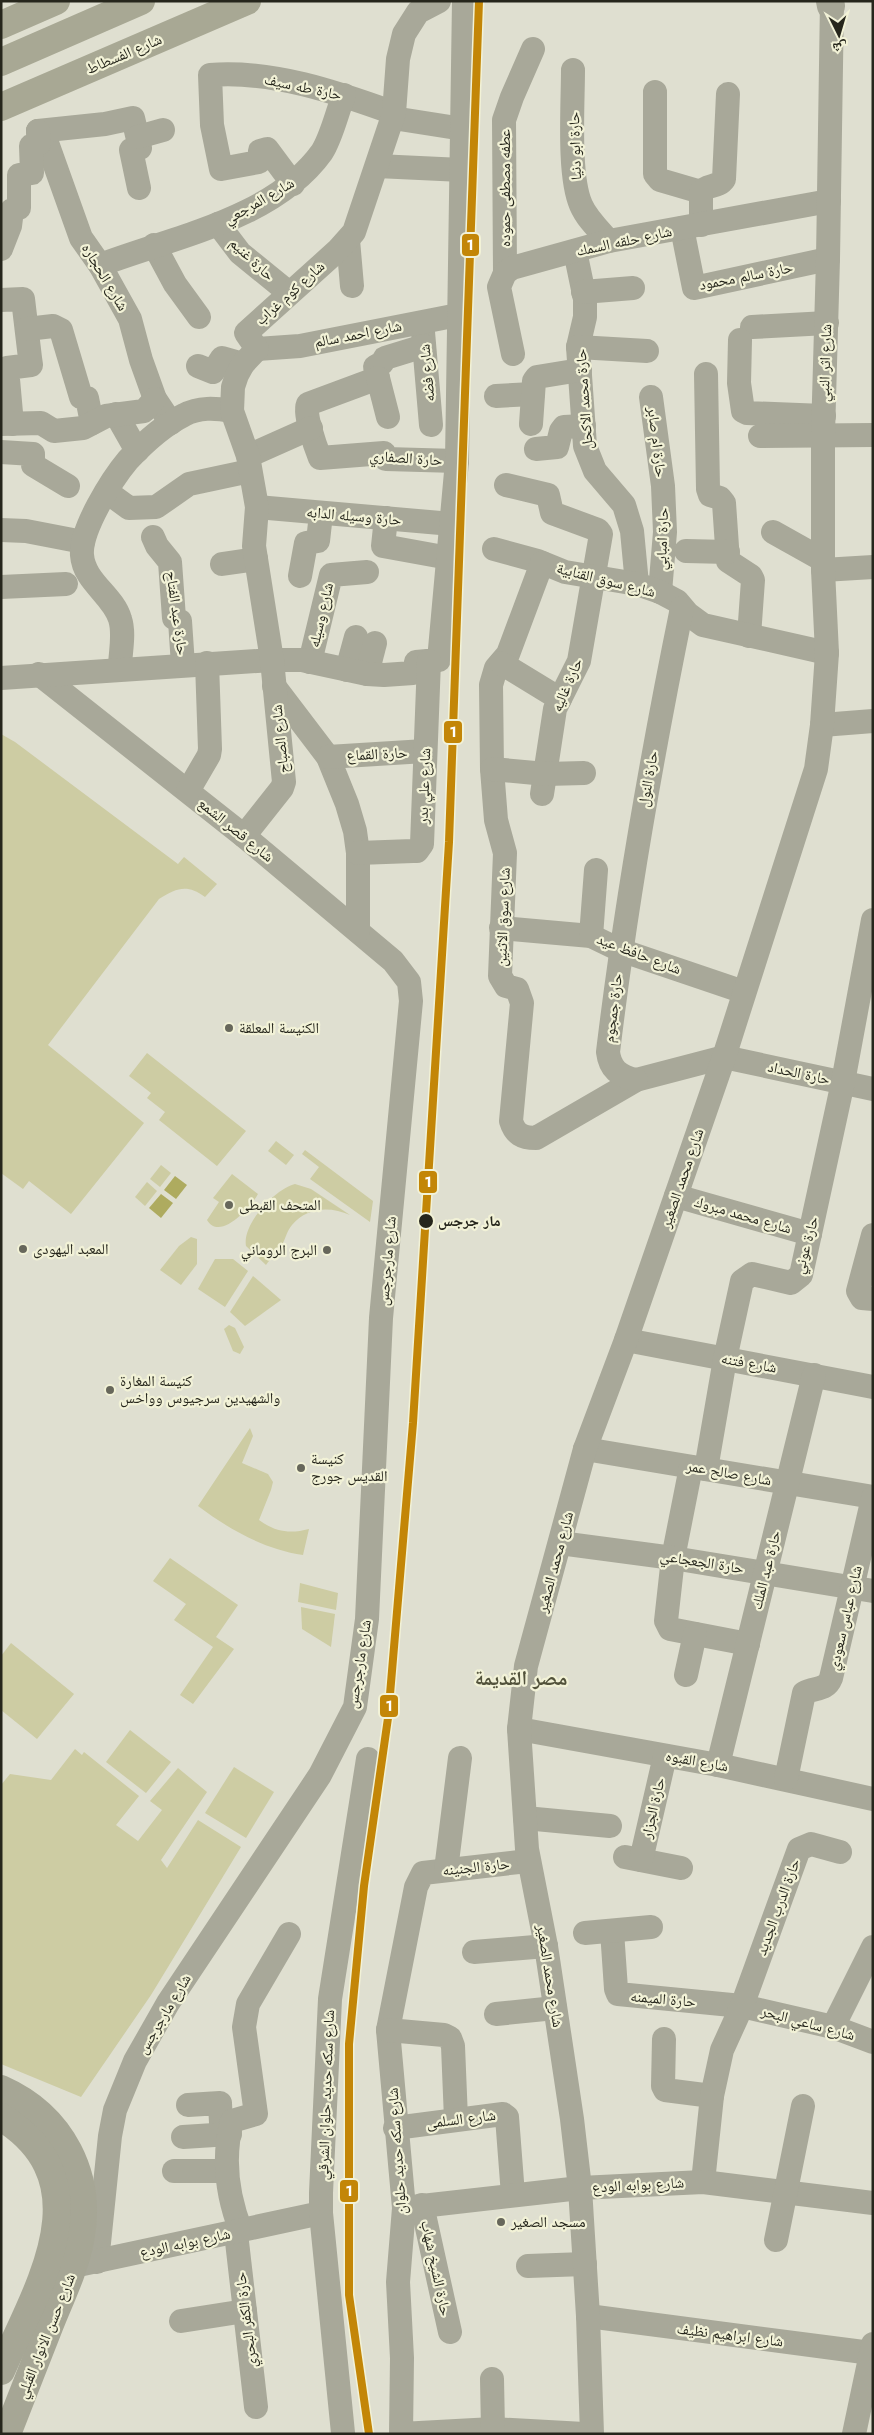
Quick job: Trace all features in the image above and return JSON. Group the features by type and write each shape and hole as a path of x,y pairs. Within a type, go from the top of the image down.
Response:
{"main road":[{"path":"1,26 56,1"},
{"path":"1,62 141,1"},
{"name":"شارع الفسطاط","path":"1,107 247,1"},
{"path":"1,2089 30,2105 54,2127 63,2140 78,2170 83,2194 83,2218 73,2262"},
{"path":"1,2117 25,2134 36,2145 50,2172 57,2207 58,2226 73,2262"},
{"name":"شارع حسن الانوار القبلي","path":"1,2371 73,2262"},
{"name":"شارع حسن الانوار القبلي","path":"7,2434 73,2262"}],"street":[{"name":"شارع كوم غراب","path":"250,356 246,333 288,292 348,240 359,222 393,116 398,59 404,34 418,12 439,1"},
{"name":"شارع علي بدر","path":"358,853 413,851 420,848 434,660 449,558 457,461 458,315 464,129 464,1"},
{"name":"شارع اثر النبي","path":"822,725 827,653 823,565 823,425 828,259 831,3"},
{"name":"عطفه مصطفى حموده","path":"505,273 504,120 512,96 533,49"},
{"name":"حارة ابو دنيا","path":"573,70 575,183 581,204 592,222 609,241"},
{"name":"حارة طه سيف","path":"293,184 267,149 260,150 259,162 221,169 212,125 210,75 236,73 344,95 393,116 464,129"},
{"path":"655,92 653,132 655,174 660,180 701,192"},
{"path":"692,226 701,192 704,189 719,185 724,179 728,94"},
{"name":"شارع المرجعي","path":"100,264 218,224 293,184 322,151 344,95"},
{"path":"1,248 10,226 12,210 19,210 19,175 32,173 31,146 38,144 38,131 105,124 133,118 140,148 131,150 139,188"},
{"path":"138,137 163,130"},
{"name":"شارع الحجاره","path":"38,131 46,140 81,238 100,264 130,319 141,360 155,398 171,423"},
{"path":"377,166 462,170"},
{"name":"شارع حلقه السمك","path":"505,273 512,268 609,241 829,202"},
{"name":"حارة غنيم","path":"218,224 240,253 288,292"},
{"name":"حارة سالم محمود","path":"692,226 693,286 696,289 828,259"},
{"path":"348,240 352,286"},
{"path":"154,245 175,284 199,317"},
{"name":"حارة محمد الاكحل","path":"575,251 583,292 585,317 579,359 585,446 590,461 624,505 632,531 637,584"},
{"path":"505,273 498,287 513,354"},
{"path":"583,292 633,288"},
{"path":"1,300 23,299 31,365 7,368 7,424 41,415 54,431 82,428 106,416 144,411 155,398"},
{"name":"شارع احمد سالم","path":"198,366 213,372 222,358 250,356 458,315"},
{"name":"شارع فضه","path":"423,322 431,425"},
{"path":"826,323 746,334 739,383 743,411 873,434"},
{"path":"27,329 58,327 69,353 81,398 86,398 92,423"},
{"path":"388,417 375,367 382,363 385,358 424,346"},
{"path":"531,424 534,381 537,377 579,359 647,351"},
{"path":"30,358 69,353"},
{"path":"250,356 233,387 232,411 249,464 257,507 253,538 272,660"},
{"path":"706,374 708,489 710,495 720,498 724,503 730,564 751,576 753,580 749,636"},
{"path":"107,492 129,508 156,507 189,484 249,464 308,417 378,378"},
{"path":"496,396 533,394"},
{"name":"حارة ام صابر","path":"652,397 663,486"},
{"path":"120,668 121,620 118,612 86,569 82,556 87,528 127,461 171,423 184,414 200,409 216,408 232,411"},
{"path":"116,414 138,451"},
{"name":"حارة الصفاري","path":"308,417 320,458 384,453 386,459 457,461"},
{"path":"760,436 823,425"},
{"path":"536,450 557,447 561,431 564,427 584,426"},
{"path":"1,452 33,454 33,465 68,486"},
{"name":"حارة غاليه","path":"506,485 548,496 552,513 600,531 601,536 579,661 555,709 544,784"},
{"name":"حارة امبابي","path":"660,592 665,532 663,486"},
{"name":"حارة وسيله الدابه","path":"257,507 452,524"},
{"path":"300,576 306,543 318,542 321,514"},
{"path":"386,518 383,543 385,547 449,558"},
{"path":"1,530 26,531 83,542"},
{"path":"773,532 823,565 873,567"},
{"name":"حارة عبد الفتاح","path":"153,537 157,546 170,562 174,618 180,622 183,664"},
{"name":"شارع سوق القنابية","path":"494,549 565,572 637,584 660,592 676,601 704,625 827,653"},
{"path":"686,551 728,552"},
{"path":"222,564 256,559"},
{"name":"شارع سوق الاثنين","path":"542,563 508,654 496,668 491,685 492,769 496,820 505,853 500,928 500,976 506,986 517,989 522,1003 511,1121 519,1135 536,1138 636,1080 724,1057"},
{"name":"شارع وسيله","path":"310,662 330,575 367,572"},
{"path":"1,587 66,584"},
{"name":"حارة النول","path":"620,950 643,809 682,608"},
{"path":"357,672 366,640"},
{"path":"1,678 120,668 272,660 310,662 357,672 413,673 416,662 434,660"},
{"name":"شارع الصباح","path":"244,836 283,785 272,660"},
{"path":"501,662 560,699"},
{"path":"188,791 209,755 210,749 207,663"},
{"name":"شارع قصر الشمع","path":"39,674 244,836 358,931 402,970 408,982 412,1001"},
{"path":"274,686 328,757 347,804 355,831 358,853 358,931"},
{"path":"822,725 873,721"},
{"name":"شارع محمد الصغير","path":"592,2434 588,2316 580,2188 556,2008 546,1946 528,1861 520,1729 526,1666 585,1449 626,1340 724,1057 816,769 822,725"},
{"name":"حارة القماع","path":"328,757 426,751"},
{"path":"492,769 544,784 584,773"},
{"path":"591,936 596,870"},
{"name":"حارة عوني","path":"695,1634 670,1629 666,1621 673,1558 698,1468 744,1278 756,1275 791,1283 795,1282 801,1275 843,1082 872,922"},
{"name":"شارع حافظ عيد","path":"500,928 591,936 620,950 744,992"},
{"name":"حارة جمجوم","path":"620,950 608,1052 609,1061 615,1071 624,1078 636,1080"},
{"name":"شارع مارجرجس","path":"73,2262 110,2136 115,2110 124,2086 168,2004 320,1775 355,1707 367,1619 382,1318 412,1001"},
{"name":"حارة الحداد","path":"724,1057 873,1089"},
{"name":"شارع محمد مبروك","path":"676,1196 810,1234"},
{"path":"873,1235 858,1291 866,1300 873,1299"},
{"name":"شارع فتنه","path":"626,1340 873,1387"},
{"name":"حارة عبد الملك","path":"718,1765 814,1375"},
{"name":"شارع صالح عمر","path":"585,1449 873,1498"},
{"name":"شارع عباس سعودي","path":"786,1779 802,1697 807,1691 822,1688 829,1684 863,1590 873,1498"},
{"name":"حارة الجعجاعي","path":"560,1543 765,1572 863,1590"},
{"path":"686,1675 695,1634 748,1644"},
{"name":"شارع القبوه","path":"520,1729 718,1765 873,1798"},
{"name":"حارة الجزار","path":"665,1756 633,1859 681,1868"},
{"name":"شارع سكه حديد حلوان","path":"401,2434 402,2358 398,2282 413,2206 395,2128 388,2030 416,1887 434,1871 460,1758"},
{"name":"شارع سكه حديد حلوان الشرقي","path":"343,2433 321,2213 330,1999 368,1759"},
{"path":"525,1818 610,1826"},
{"name":"حارة الدرب الجديد","path":"703,2182 712,2096 722,2050 742,2006 799,1849 811,1844 840,1852"},
{"name":"حارة الجنينه","path":"434,1871 528,1861"},
{"path":"585,1933 651,1927"},
{"name":"حارة الميمنه","path":"612,1931 616,1989 618,1994 742,2006"},
{"path":"230,2129 234,2120 256,2114 244,2027 245,2014 248,2004 289,1934"},
{"path":"474,1952 546,1946"},
{"path":"833,2027 873,1947"},
{"name":"شارع ساعي البحر","path":"742,2006 833,2027 873,2042"},
{"path":"496,2014 556,2008"},
{"path":"388,2030 444,2035 450,2038 453,2046 456,2119"},
{"path":"664,2039 663,2086 665,2090 712,2096"},
{"path":"188,2105 220,2104 221,2123 230,2129"},
{"path":"776,2240 803,2106"},
{"name":"شارع السلمى","path":"395,2128 499,2113 507,2117 513,2195"},
{"path":"183,2137 230,2129"},
{"name":"حارة الكفر البحري","path":"230,2129 227,2170 232,2207 238,2232 256,2407"},
{"path":"174,2171 227,2170"},
{"name":"شارع بوابه الودع","path":"413,2206 580,2188 703,2182 873,2203"},
{"name":"حارة الشيخ شهاب","path":"413,2206 450,2332"},
{"name":"شارع بوابه الودع","path":"73,2262 238,2232 321,2213"},
{"path":"528,2266 585,2264"},
{"path":"180,2321 245,2311"},
{"name":"شارع ابراهيم نظيف","path":"588,2316 872,2349"},
{"path":"854,2434 872,2349"},
{"path":"492,2379 493,2430"},
{"path":"401,2434 493,2430 584,2434"}],"green space":[{"path":"1,734 15,742 178,864 184,857 217,884 205,897 193,890 182,889 171,892 159,899 48,1045 144,1123 71,1214 29,1181 23,1189 1,1173"},
{"path":"147,1053 246,1131 217,1166 159,1120 165,1112 147,1098 151,1093 129,1076"},
{"path":"276,1141 294,1155 286,1165 268,1151"},
{"path":"305,1150 373,1201 370,1222 310,1179 319,1167 302,1154"},
{"path":"161,1165 171,1173 160,1187 150,1179"},
{"path":"232,1174 258,1194 249,1207 235,1220 227,1225 213,1226 207,1220 219,1202 213,1198"},
{"path":"147,1182 157,1191 145,1206 135,1197"},
{"path":"295,1184 311,1189 350,1215 327,1209 312,1212 298,1219 266,1265 246,1246 249,1228 254,1218 270,1200 287,1187"},
{"path":"191,1237 197,1239 197,1264 181,1285 160,1270 179,1246"},
{"path":"215,1259 233,1259 248,1271 225,1307 198,1289"},
{"path":"253,1276 281,1300 245,1326 230,1312"},
{"path":"229,1325 235,1328 244,1347 240,1354 233,1351 224,1329"},
{"path":"250,1428 253,1436 242,1463 268,1474 273,1482 259,1520 283,1531 309,1529 303,1555 275,1548 248,1537 222,1523 198,1506"},
{"path":"170,1558 238,1605 216,1637 234,1649 193,1704 180,1695 213,1647 174,1620 186,1604 153,1581"},
{"path":"300,1583 338,1593 336,1610 298,1602"},
{"path":"301,1607 335,1614 331,1647 302,1629"},
{"path":"11,1643 74,1694 37,1739 1,1710 1,1656"},
{"path":"130,1730 171,1762 146,1793 106,1762"},
{"path":"75,1749 82,1755 84,1752 139,1796 116,1825 138,1841 162,1810 150,1801 178,1768 207,1792 161,1860 167,1868 198,1820 241,1847 151,1995 81,2097 1,2064 1,1785 10,1774 51,1780"},
{"path":"234,1767 274,1792 246,1838 205,1813"}],"shaded area":[{"path":"175,1176 187,1185 176,1199 164,1190"},
{"path":"161,1194 173,1203 161,1218 149,1208"}],"transit line":[{"name":"1","path":"369,2434 349,2295 349,2044 364,1886 388,1718 413,1423 449,842 479,1"}],"place":[{"name":"الكنيسة المعلقة","path":"229,1028"},
{"name":"المتحف القبطى","path":"229,1205"},
{"name":"مار جرجس","path":"426,1221"},
{"name":"المعبد اليهودى","path":"23,1249"},
{"name":"البرج الروماني","path":"327,1250"},
{"name":"كنيسة المغارة والشهيدين سرجيوس وواخس","path":"110,1390"},
{"name":"كنيسة القديس جورج","path":"301,1468"},
{"name":"مسجد الصغير","path":"501,2222"}],"district":[{"name":"مصر القديمة","path":"521,1678"}]}
